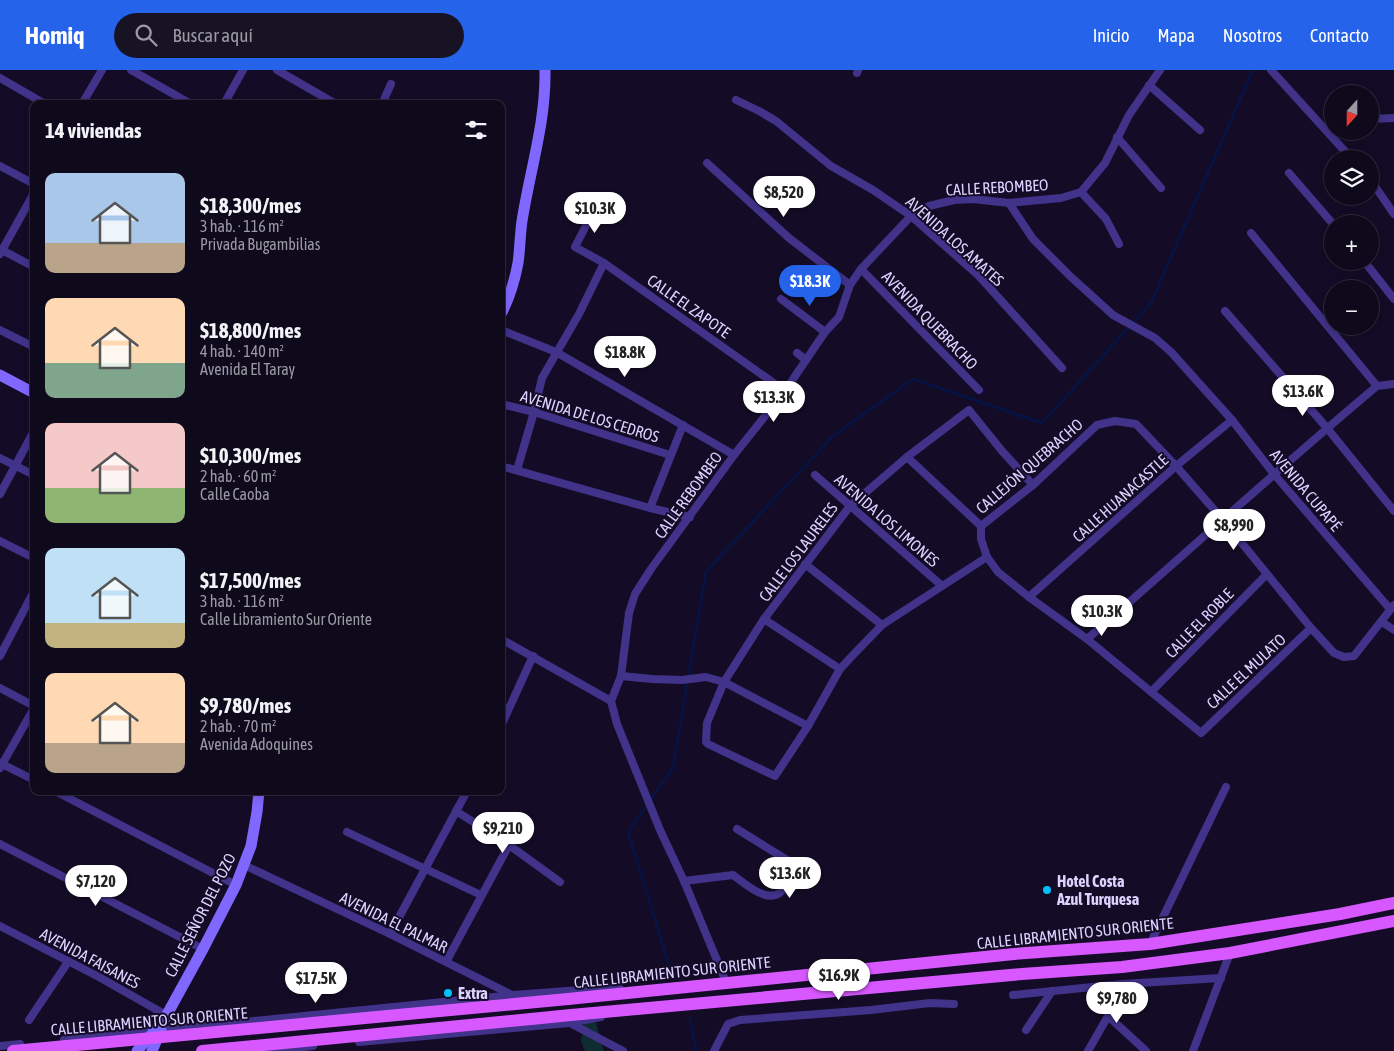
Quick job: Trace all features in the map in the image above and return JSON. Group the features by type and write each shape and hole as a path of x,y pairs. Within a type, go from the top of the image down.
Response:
{"main road":[{"name":"CALLE LIBRAMIENTO SUR ORIENTE","path":"10,1051 568,999 1014,954 1150,944 1340,914 1394,903"},
{"name":"CALLE LIBRAMIENTO SUR ORIENTE","path":"202,1051 570,1019 612,1011 1022,974 1122,967 1230,953 1394,921"}],"street":[{"path":"84,100 102,70"},
{"path":"131,70 184,100"},
{"path":"226,100 243,70"},
{"path":"277,70 329,100"},
{"path":"505,307 518,264 522,222 546,94 545,70"},
{"path":"1119,244 1106,219 1081,192 1105,163 1129,115 1160,70"},
{"path":"1271,70 1324,123"},
{"path":"0,78 38,100"},
{"path":"384,100 391,84"},
{"path":"1149,85 1200,130"},
{"name":"AVENIDA LOS AMATES","path":"736,100 759,111 792,133 831,166 874,190 911,216 978,275 1062,368"},
{"path":"1379,118 1394,118"},
{"path":"1117,137 1161,188"},
{"path":"707,163 789,238 850,285"},
{"path":"0,166 30,182"},
{"path":"1289,173 1325,215"},
{"name":"CALLE REBOMBEO","path":"611,702 621,676 629,613 636,594 651,569 734,455 785,391 825,332 839,317 850,285 861,269 911,216 929,206 954,200 973,199 1009,203 1062,198 1081,192"},
{"path":"1379,192 1394,214"},
{"path":"30,200 1,251 30,264"},
{"name":"AVENIDA CUPAPÉ","path":"1009,203 1033,239 1071,277 1113,315 1155,338 1171,352 1232,420 1274,474 1392,607"},
{"name":"CALLE EL ZAPOTE","path":"594,210 575,247 604,262 785,391"},
{"path":"1251,233 1378,386"},
{"path":"517,470 542,378 579,314 604,262"},
{"name":"AVENIDA QUEBRACHO","path":"861,269 979,390"},
{"path":"1371,270 1394,299"},
{"path":"781,300 825,332"},
{"path":"1225,311 1327,428 1394,511"},
{"path":"0,330 30,345"},
{"path":"505,332 556,352 734,455"},
{"path":"797,352 806,360"},
{"path":"0,375 30,391"},
{"path":"1087,639 1327,428 1378,386 1394,384"},
{"name":"AVENIDA DE LOS CEDROS","path":"505,405 534,412 670,455"},
{"name":"CALLE LOS LAURELES","path":"808,726 775,776 706,742 707,723 724,682 764,619 850,506 907,457 969,410 1002,451 1033,485"},
{"name":"CALLE HUANACASTLE","path":"1029,597 1176,466 1232,420"},
{"name":"CALLEJÓN QUEBRACHO","path":"987,557 981,539 981,526 1033,485 1097,425 1115,422 1136,424 1176,466"},
{"path":"650,508 683,425"},
{"path":"0,494 30,438"},
{"path":"907,457 981,526"},
{"path":"0,458 30,473"},
{"path":"1176,466 1334,654 1344,657 1354,656 1392,607"},
{"path":"505,467 650,508 690,517"},
{"name":"AVENIDA LOS LIMONES","path":"815,475 941,585"},
{"path":"1387,503 1394,497"},
{"path":"0,540 30,556"},
{"path":"621,676 652,680 682,680 706,677 724,682 808,726 840,669 882,625 941,585 987,557 998,572 1087,639 1151,692"},
{"path":"804,564 882,625"},
{"name":"CALLE EL ROBLE","path":"1151,692 1267,574"},
{"path":"0,656 30,599"},
{"path":"764,619 840,669"},
{"path":"1382,622 1394,630"},
{"name":"CALLE EL MULATO","path":"1151,692 1201,733 1311,628"},
{"path":"505,641 611,702 617,724 670,854 684,881 726,982"},
{"path":"505,717 533,656"},
{"path":"0,688 30,705"},
{"path":"30,714 1,765 30,778"},
{"path":"1150,944 1226,787"},
{"path":"63,795 236,884"},
{"name":"CALLE SEÑOR DEL POZO","path":"159,1028 203,949 236,884 251,846 259,795"},
{"path":"390,934 465,795"},
{"path":"456,811 509,845 560,882"},
{"path":"684,881 732,875 762,894 772,897 779,894 787,884 791,873 787,860 737,829"},
{"path":"347,832 482,895"},
{"path":"0,844 203,949"},
{"path":"446,962 509,845"},
{"name":"AVENIDA EL PALMAR","path":"244,865 390,934 531,1006"},
{"name":"AVENIDA FAISANES","path":"1,928 99,977 159,1028"},
{"path":"1193,1051 1230,953"},
{"path":"29,1020 68,962"},
{"path":"1013,995 1122,984 1221,978"},
{"path":"1088,1051 1108,1016 1122,984"},
{"path":"0,1046 159,1028 513,996 608,988 632,992"},
{"path":"1026,1030 1052,991"},
{"path":"714,1051 728,1024 740,1020 870,1010 930,1003 954,1004"},
{"path":"555,1016 570,1019 623,1051"},
{"path":"1108,1016 1146,1051"},
{"path":"271,1051 570,1019"},
{"path":"137,1051 159,1028"},
{"path":"152,1051 159,1028"}],"green space":[{"path":"584,1022 596,1023 604,1051 585,1051 581,1041"}],"waterway":[{"path":"672,975 628,832 673,768 706,572 833,436 913,379 1042,423 1151,303 1253,70"},
{"path":"690,1019 696,1051"}],"place":[{"name":"Hotel Costa Azul Turquesa","path":"1047,890"},
{"name":"Extra","path":"448,993"}]}
